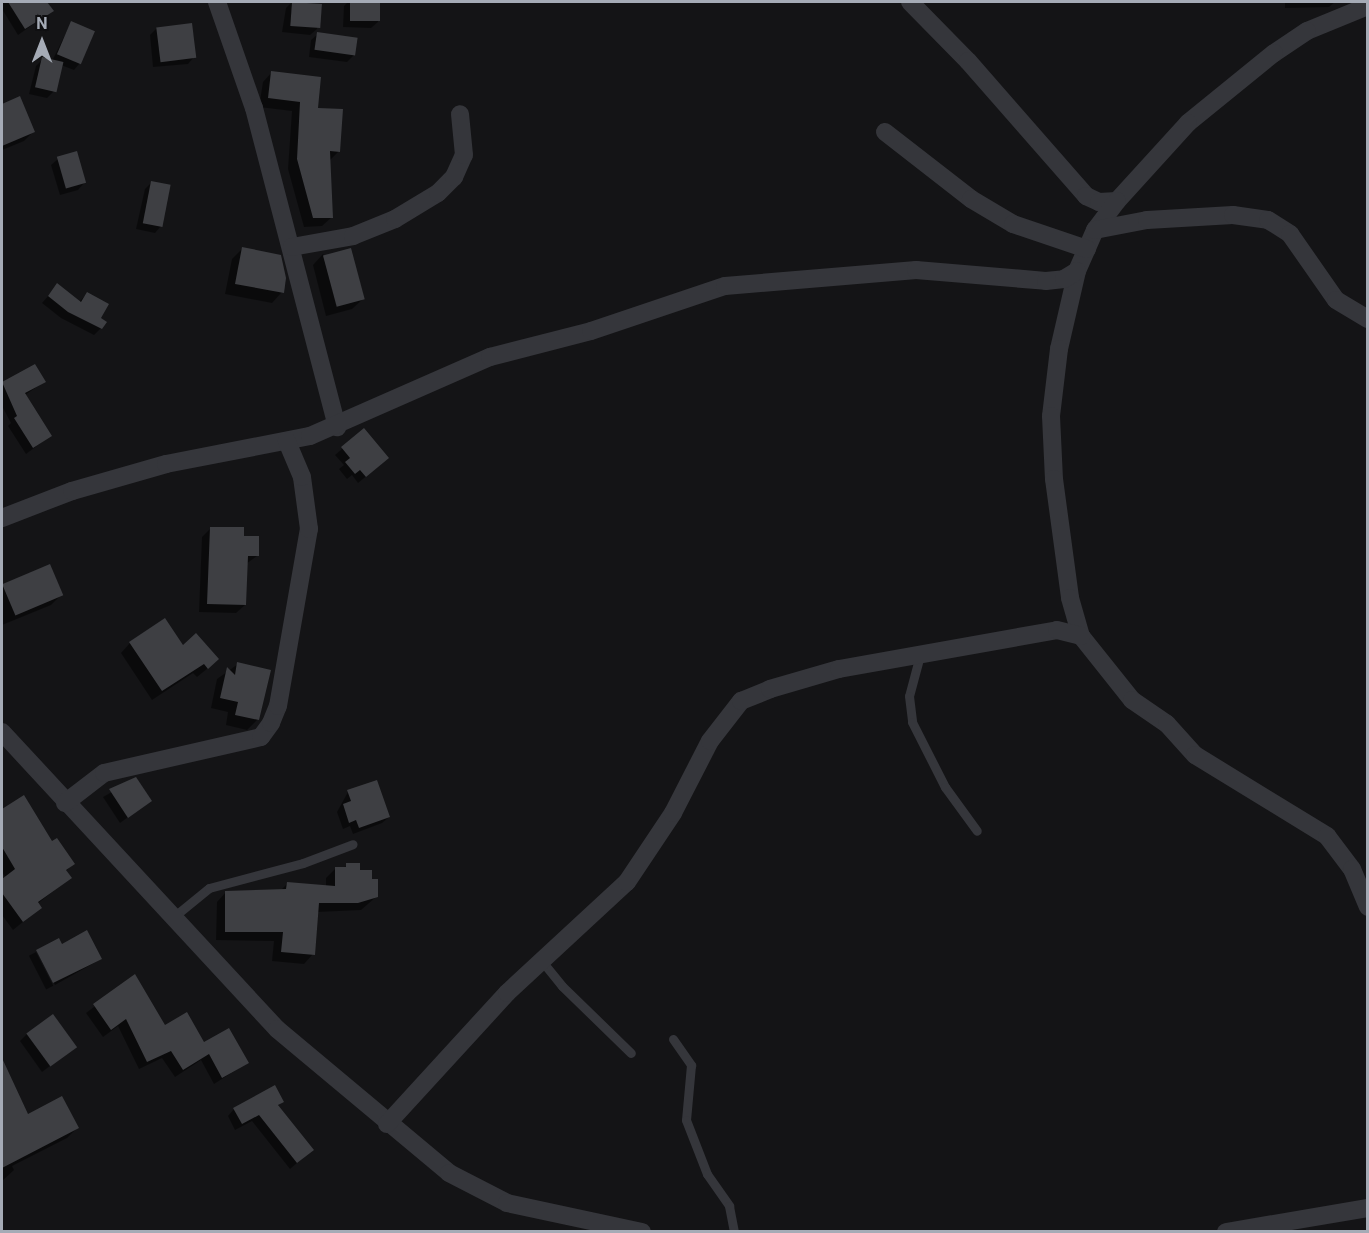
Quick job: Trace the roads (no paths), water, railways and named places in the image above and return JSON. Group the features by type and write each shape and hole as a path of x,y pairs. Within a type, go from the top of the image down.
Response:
{"street":[{"path":"217,2 254,108 337,427"},
{"path":"910,2 975,68 1086,196 1099,202 1117,201"},
{"path":"1368,6 1307,31 1274,53 1188,123 1145,174 1117,201 1095,230 1077,271 1059,349 1050,416 1053,479 1070,598 1081,636 1132,700 1167,724 1195,755 1327,836 1352,869 1368,907"},
{"path":"292,247 353,236 395,219 438,193 454,177 464,155 460,114"},
{"path":"885,132 971,199 1013,224 1087,249"},
{"path":"1095,230 1147,220 1233,215 1268,220 1290,234 1336,300 1368,319"},
{"path":"2,518 72,491 166,464 287,441 337,427 490,357 591,331 725,286 916,270 1046,281 1064,279 1077,271"},
{"path":"65,803 104,773 261,737 272,723 278,706 309,529 302,477 287,441"},
{"path":"387,1124 542,960 627,882 673,813 710,741 741,701 770,689 840,669 1058,630 1081,636"},
{"path":"2,732 171,919 277,1029 387,1124 449,1173 507,1203 642,1232"},
{"path":"1226,1232 1368,1208"}],"lane":[{"path":"920,655 909,696 912,722 945,787 977,831"},
{"path":"171,919 209,888 303,863 353,844"},
{"path":"542,960 562,986 631,1053"},
{"path":"673,1039 691,1065 686,1120 707,1174 729,1206 734,1232"}]}
